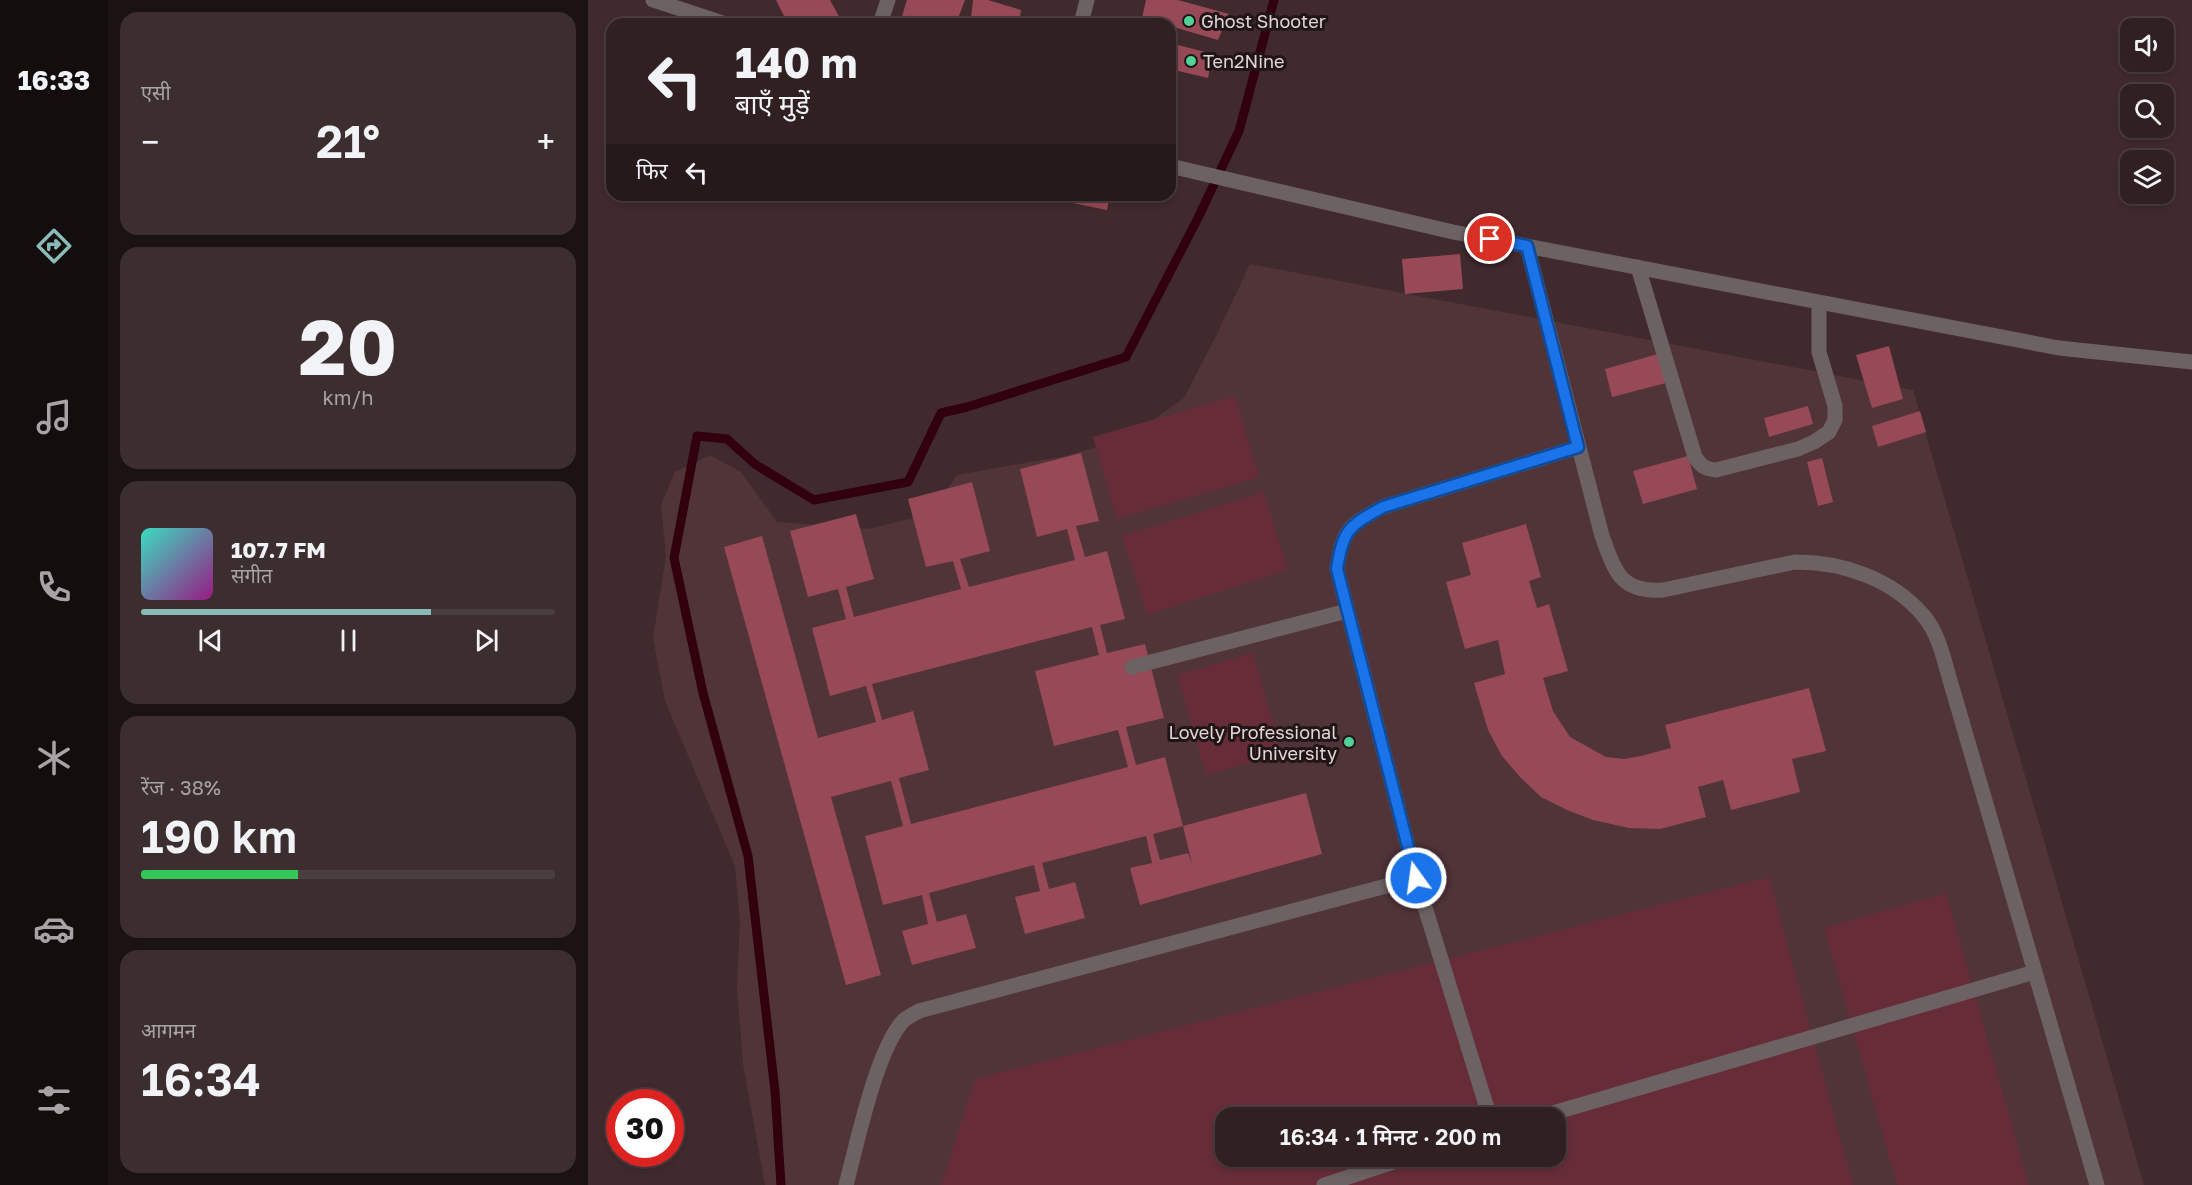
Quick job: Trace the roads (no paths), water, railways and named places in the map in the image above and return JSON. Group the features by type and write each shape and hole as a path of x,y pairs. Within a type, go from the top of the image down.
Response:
{"street":[{"path":"653,0 708,18"},
{"path":"882,18 888,0"},
{"path":"1082,18 1087,0"},
{"path":"1177,168 1453,232 2059,348 2192,362"},
{"path":"1527,246 1602,536 1614,569 1628,584 1645,591 1663,590 1795,562 1816,562 1842,567 1871,577 1902,595 1924,616 1939,642 2097,1185"},
{"path":"1638,267 1695,457 1701,465 1708,469 1716,470 1798,449 1829,432 1835,420 1835,406 1820,352 1819,302"},
{"path":"1487,1107 1416,878 1337,569 1341,542 1356,522 1383,507 1578,447"},
{"path":"1132,667 1347,611"},
{"path":"846,1185 877,1076 890,1043 903,1020 919,1011 1416,878"},
{"path":"1566,1109 2035,972"},
{"path":"1324,1185 1379,1167"}],"waterway":[{"path":"781,1185 775,1091 748,856 703,693 674,558 697,436 727,439 756,465 814,500 908,482 941,413 1126,357 1198,218 1239,131 1274,0"}],"place":[{"name":"Ghost Shooter","path":"1189,21"},
{"name":"Ten2Nine","path":"1191,61"},
{"name":"Lovely Professional University","path":"1349,742"}]}
